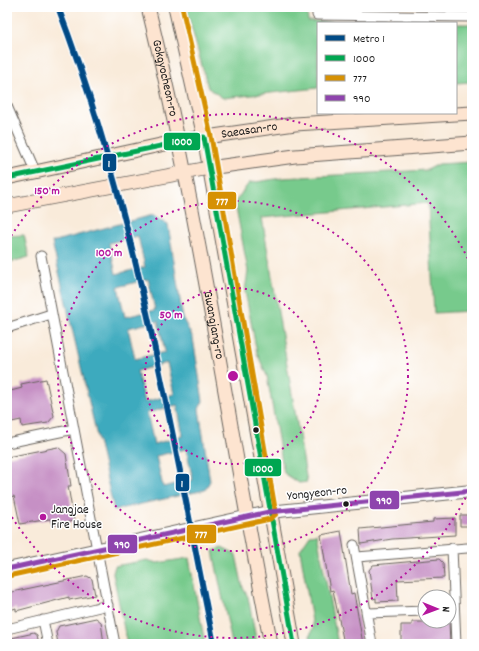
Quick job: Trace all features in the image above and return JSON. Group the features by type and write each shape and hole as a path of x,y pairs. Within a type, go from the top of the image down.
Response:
{"main road":[{"name":"Gokgyocheon-ro","path":"148,7 186,173"},
{"name":"Gokgyocheon-ro","path":"175,7 204,137 209,168"},
{"name":"Saeasan-ro","path":"457,114 472,113"},
{"name":"Saeasan-ro","path":"7,178 179,141 295,124 456,114"},
{"path":"7,206 209,168 295,156 472,144"},
{"name":"Gwangjang-ro","path":"209,168 269,512 294,644"},
{"name":"Gwangjang-ro","path":"186,173 246,517 271,644"}],"street":[{"path":"317,7 317,15 472,17"},
{"path":"7,106 36,171"},
{"path":"41,256 115,644"},
{"path":"7,328 51,314"},
{"path":"7,443 74,429"},
{"name":"Yongyeon-ro","path":"7,569 269,512 472,491"},
{"path":"354,544 368,613 372,644"},
{"path":"357,557 452,548 467,548"},
{"path":"452,548 452,589"},
{"path":"7,629 108,605"},
{"path":"368,613 417,611"},
{"path":"43,620 48,644"},
{"path":"454,629 456,644"}],"green space":[{"path":"186,7 307,7 308,21 364,22 317,22 317,88 223,98 208,88"},
{"path":"457,24 472,24 472,82 457,83"},
{"path":"472,162 472,311 434,313 428,203 262,218 307,482 299,483 284,473 267,376 257,353 245,291 248,271 235,202 249,183 282,178 427,170 439,164"},
{"path":"24,235 29,257 7,263 7,236"},
{"path":"317,534 338,644 312,644 310,636 313,627 300,550 310,535"},
{"path":"222,548 236,555 243,588 248,597 257,644 232,644 213,551"},
{"path":"189,558 205,644 127,644 113,573 115,566 147,560 157,563"}],"water":[{"path":"153,215 168,224 183,319 193,338 203,401 199,409 210,481 205,490 114,510 52,242","holes":["138,236 145,267 116,274 109,243","148,279 155,310 125,317 118,287","158,321 165,352 135,359 128,328","167,363 174,394 145,402 137,371","177,405 183,436 154,444 147,413","186,449 193,480 163,487 156,456"]}],"building":[{"path":"46,379 54,416 48,423 22,427 21,420 7,423 7,392 22,388 21,384"},
{"path":"58,447 66,454 71,486 68,486 74,521 52,525 50,519 20,524 14,496 7,498 7,457"},
{"path":"460,515 472,515 472,526 460,526"},
{"path":"455,518 455,535 392,539 361,544 360,529 433,522 433,519"},
{"path":"341,531 351,594 354,593 363,644 344,644 333,590 330,591 321,535"},
{"path":"439,559 443,563 444,578 397,580 398,601 376,602 376,598 373,599 369,570 373,565"},
{"path":"87,576 92,579 95,595 69,600 69,597 16,611 16,608 7,611 7,593"},
{"path":"96,618 101,622 104,644 58,644 56,632 59,626"},
{"path":"412,622 417,622 417,629 449,629 450,644 401,644 401,625 412,625"},
{"path":"34,633 37,635 39,644 7,644 7,639"}],"metro line":[{"name":"1","path":"58,7 85,84 109,162 130,242 166,402 214,644"}],"transit line":[{"name":"777","path":"8,576 270,519 276,514 211,136 182,7"},
{"name":"1000","path":"7,178 204,137 294,644"},
{"name":"990","path":"7,569 269,512 472,491"}],"place":[{"name":"Jangjae Fire House","path":"43,517"}]}
